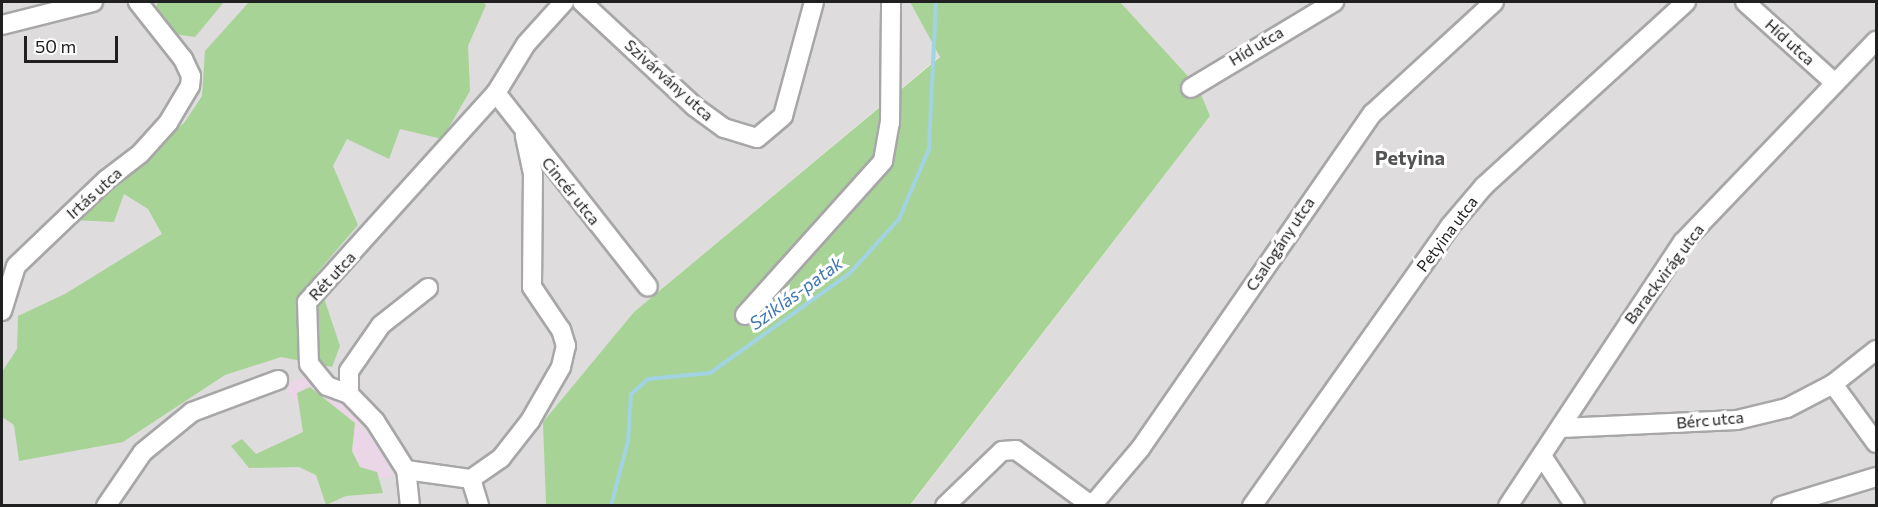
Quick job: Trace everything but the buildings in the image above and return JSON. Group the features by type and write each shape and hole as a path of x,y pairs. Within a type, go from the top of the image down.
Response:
{"street":[{"path":"2,25 93,2"},
{"name":"Irtás utca","path":"2,311 7,284 16,266 106,180 140,154 168,123 191,76 138,2"},
{"name":"Rét utca","path":"410,506 406,470 375,421 349,394 327,386 309,364 307,302 496,93 526,44 564,2"},
{"name":"Szivárvány utca","path":"582,2 695,106 724,128 757,138 783,116 814,2"},
{"path":"745,315 883,161 890,123 891,2"},
{"name":"Csalogány utca","path":"945,506 1002,451 1016,450 1088,503 1095,502 1140,449 1373,113 1494,2"},
{"name":"Petyina utca","path":"1252,506 1477,194 1686,2"},
{"name":"Híd utca","path":"1745,2 1834,82"},
{"name":"Híd utca","path":"1305,32 1329,6"},
{"name":"Híd utca","path":"1191,88 1301,18 1329,6"},
{"name":"Barackvirág utca","path":"1508,506 1683,242 1834,82 1876,41"},
{"name":"Cincér utca","path":"496,93 525,135 648,287"},
{"path":"406,470 471,479 501,458 530,421 561,367 566,346 561,330 532,287 533,174 525,135"},
{"path":"349,394 350,371 381,325 428,288"},
{"name":"Bérc utca","path":"1561,428 1737,420 1787,408 1833,384 1876,350"},
{"path":"106,506 143,452 192,412 279,380"},
{"path":"1833,384 1876,443"},
{"path":"1542,456 1575,506"},
{"path":"1781,506 1876,477"},
{"path":"471,479 479,506"}],"shaded area":[{"path":"2,2 910,2 940,56 634,312 544,422 546,505 2,505"},
{"path":"1120,2 1876,2 1876,505 910,506 1210,116 1198,87"},
{"path":"312,374 342,398 383,455 392,476 345,487 284,385"}],"green space":[{"path":"158,2 224,2 195,37 174,34 155,10"},
{"path":"249,2 483,2 486,5 468,46 470,91 442,139 400,129 389,159 347,139 333,166 358,225 316,274 340,346 332,367 281,357 225,375 123,442 19,461 14,425 2,417 2,372 17,349 18,316 65,294 162,234 148,209 124,194 114,222 73,220 127,167 184,123 202,96 205,51"},
{"path":"910,2 1120,2 1198,87 1210,116 910,505 546,505 543,422 634,312 940,57"},
{"path":"310,387 355,423 352,451 360,467 377,472 383,493 346,496 326,505 316,475 299,467 249,468 231,446 242,439 256,454 303,432 297,393"}],"waterway":[{"name":"Sziklás-patak","path":"611,506 628,441 631,394 648,379 710,373 849,274 899,219 929,149 936,2"}],"district":[{"name":"Petyina","path":"1410,157"}]}
